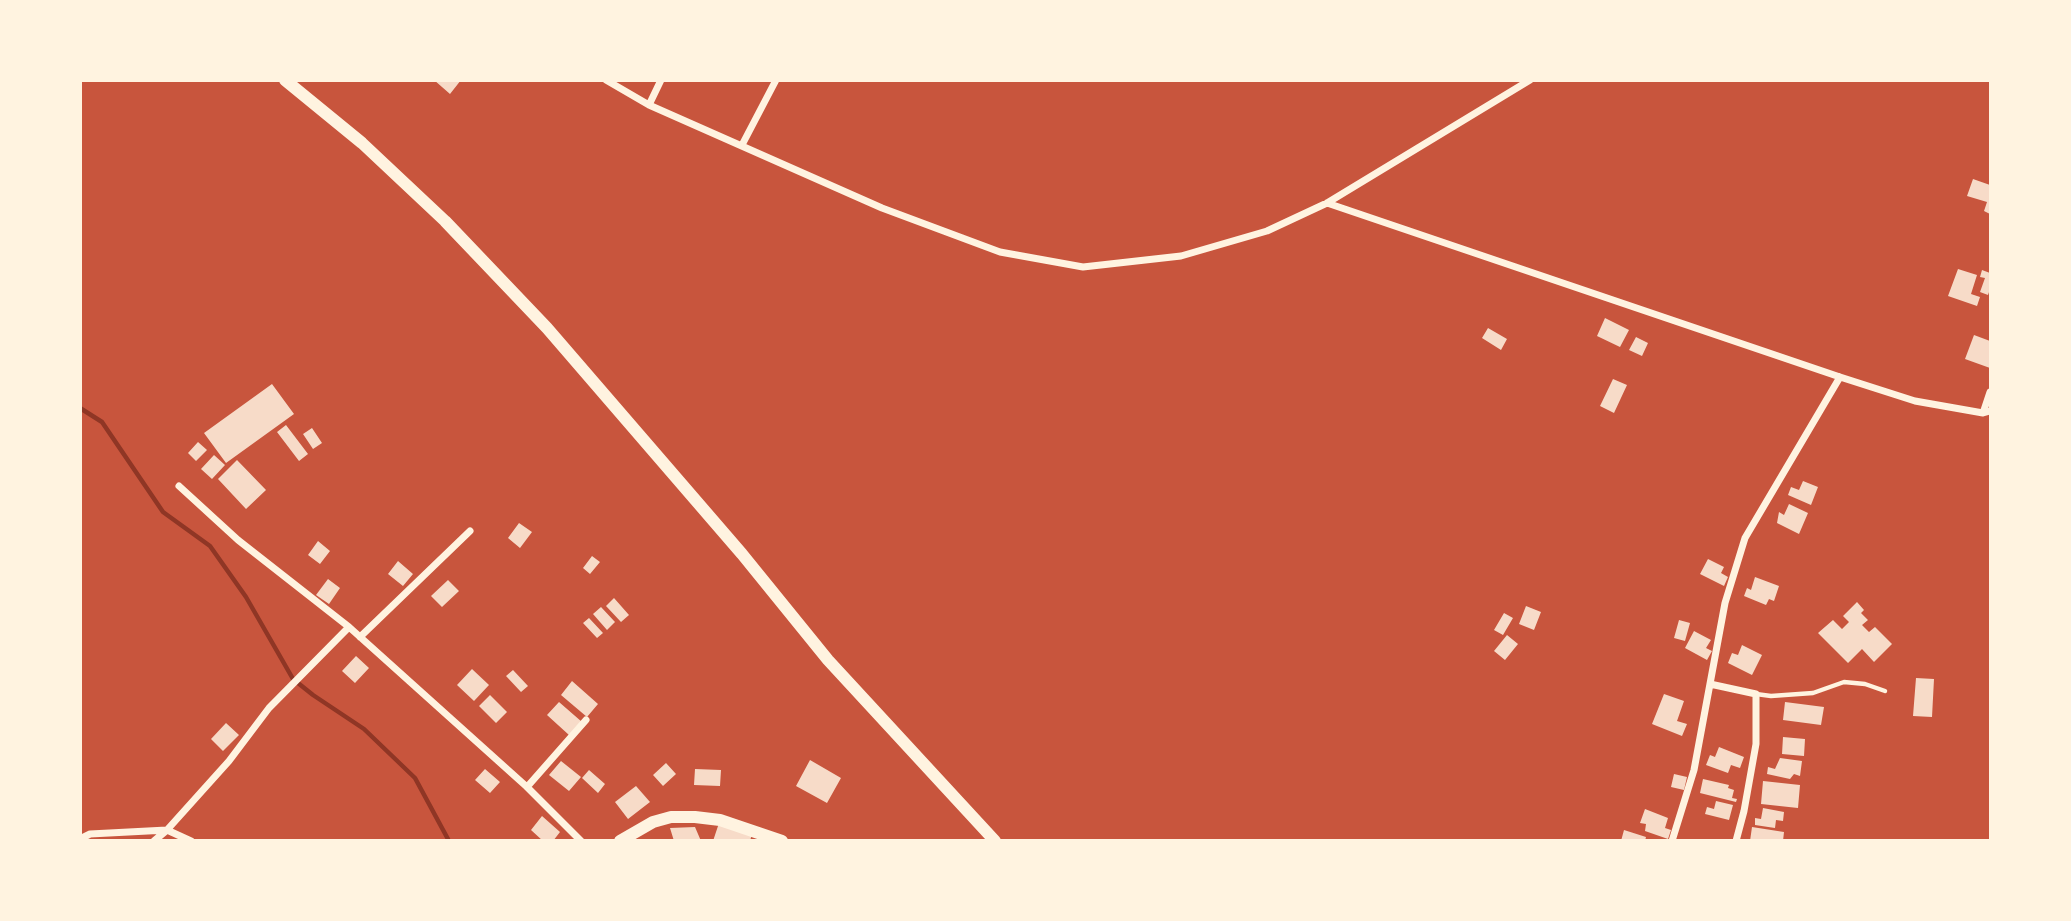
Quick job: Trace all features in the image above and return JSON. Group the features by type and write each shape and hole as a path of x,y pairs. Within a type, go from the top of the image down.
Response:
{"main road":[{"path":"285,80 362,143 445,221 547,328 733,544 828,660 995,841"},
{"path":"620,841 653,822 671,817 695,817 720,820 782,841"}],"street":[{"path":"606,80 649,104 882,208 1000,252 1083,267 1181,256 1267,231 1326,203 1530,80"},
{"path":"649,104 661,80"},
{"path":"742,145 776,80"},
{"path":"1326,203 1915,401 1987,412 1990,392"},
{"path":"1672,841 1694,770 1725,603 1745,538 1840,377"},
{"path":"179,486 238,540 349,627 527,787 581,841"},
{"path":"360,637 470,531"},
{"path":"154,841 229,761 269,708 349,627"},
{"path":"1710,684 1756,694 1756,744 1736,841"},
{"path":"527,787 586,720"},
{"path":"80,839 90,834 167,830 191,841"}],"lane":[{"path":"1756,694 1770,696 1813,693 1844,682 1865,684 1885,691"}],"building":[{"path":"434,80 461,80 450,94"},
{"path":"1973,179 1990,185 1990,214 1984,211 1987,202 1967,196"},
{"path":"1958,269 1977,275 1971,294 1980,297 1977,306 1948,296"},
{"path":"1982,270 1990,273 1988,295 1980,292 1985,278 1980,277"},
{"path":"1605,318 1629,330 1620,347 1597,336"},
{"path":"1488,328 1507,339 1501,350 1482,338"},
{"path":"1974,335 1990,341 1990,368 1965,359"},
{"path":"1636,337 1648,343 1642,356 1629,350"},
{"path":"1613,379 1627,385 1614,413 1600,406"},
{"path":"272,384 294,414 226,463 204,433"},
{"path":"286,425 308,454 299,461 277,432"},
{"path":"312,428 322,443 313,449 303,434"},
{"path":"198,442 207,450 196,461 188,453"},
{"path":"214,455 225,465 212,479 201,469"},
{"path":"237,460 266,490 246,509 218,479"},
{"path":"1803,481 1818,487 1811,505 1788,495 1791,487 1799,490"},
{"path":"1789,504 1808,513 1799,534 1777,523 1779,512 1784,515"},
{"path":"519,523 532,532 520,548 508,538"},
{"path":"318,541 330,551 320,564 308,555"},
{"path":"592,556 600,562 590,574 583,568"},
{"path":"1708,559 1724,567 1721,573 1728,577 1724,586 1700,574"},
{"path":"398,561 413,574 403,586 388,574"},
{"path":"1755,577 1779,586 1774,601 1769,599 1766,605 1744,596 1747,588 1751,590"},
{"path":"328,579 340,588 329,604 316,595"},
{"path":"448,580 459,591 442,607 431,596"},
{"path":"614,598 629,615 621,622 606,606"},
{"path":"1857,602 1864,610 1861,613 1868,620 1862,625 1869,632 1875,627 1892,644 1874,662 1862,649 1848,663 1818,633 1833,620 1842,629 1849,622 1843,616"},
{"path":"1526,606 1541,612 1534,630 1519,624"},
{"path":"601,607 615,622 607,630 593,614"},
{"path":"1504,613 1513,618 1503,635 1494,630"},
{"path":"589,618 603,633 597,638 583,623"},
{"path":"1679,620 1690,623 1685,641 1674,638"},
{"path":"1694,631 1711,640 1706,648 1712,651 1707,660 1685,648"},
{"path":"1507,635 1518,644 1505,660 1494,651"},
{"path":"1742,645 1762,655 1752,675 1728,663 1732,653 1738,655"},
{"path":"356,656 369,668 355,683 342,671"},
{"path":"472,669 489,685 474,701 457,685"},
{"path":"513,670 528,686 521,692 506,676"},
{"path":"1916,678 1934,679 1932,717 1913,716"},
{"path":"572,681 598,704 587,717 561,695"},
{"path":"1664,694 1684,701 1677,721 1687,724 1682,736 1652,724"},
{"path":"490,695 507,712 496,723 479,706"},
{"path":"559,702 582,722 569,735 547,715"},
{"path":"1785,702 1824,707 1821,725 1783,720"},
{"path":"226,723 239,735 223,751 211,739"},
{"path":"1783,737 1805,739 1804,756 1782,754"},
{"path":"1719,747 1744,757 1740,768 1731,765 1728,773 1706,765 1710,755 1715,757"},
{"path":"1780,758 1802,761 1800,776 1794,774 1790,779 1767,774 1768,767 1775,769"},
{"path":"810,760 841,778 827,803 796,786"},
{"path":"561,761 581,777 569,791 549,775"},
{"path":"666,763 676,774 663,786 653,775"},
{"path":"485,769 500,782 490,793 475,780"},
{"path":"695,769 721,770 720,786 694,785"},
{"path":"589,770 605,784 598,793 582,778"},
{"path":"1674,774 1687,777 1684,790 1671,787"},
{"path":"1703,779 1729,785 1728,788 1734,790 1732,798 1737,799 1736,802 1700,793"},
{"path":"1763,781 1800,785 1798,808 1761,804"},
{"path":"636,786 650,802 628,819 615,802"},
{"path":"1716,801 1733,805 1729,820 1705,814 1707,807 1714,809"},
{"path":"1763,808 1784,812 1783,821 1776,820 1775,828 1755,825 1755,818 1761,819"},
{"path":"1645,809 1668,818 1665,828 1671,830 1668,839 1645,831 1646,824 1640,823"},
{"path":"542,816 560,832 553,841 543,841 531,830"},
{"path":"719,823 752,834 750,841 713,841"},
{"path":"695,827 701,841 674,841 670,828"},
{"path":"1752,827 1784,832 1783,841 1750,841"},
{"path":"1624,830 1646,837 1645,841 1621,841"}],"waterway":[{"path":"80,408 102,422 163,512 210,546 246,597 293,679 364,729 415,778 449,841"}]}
